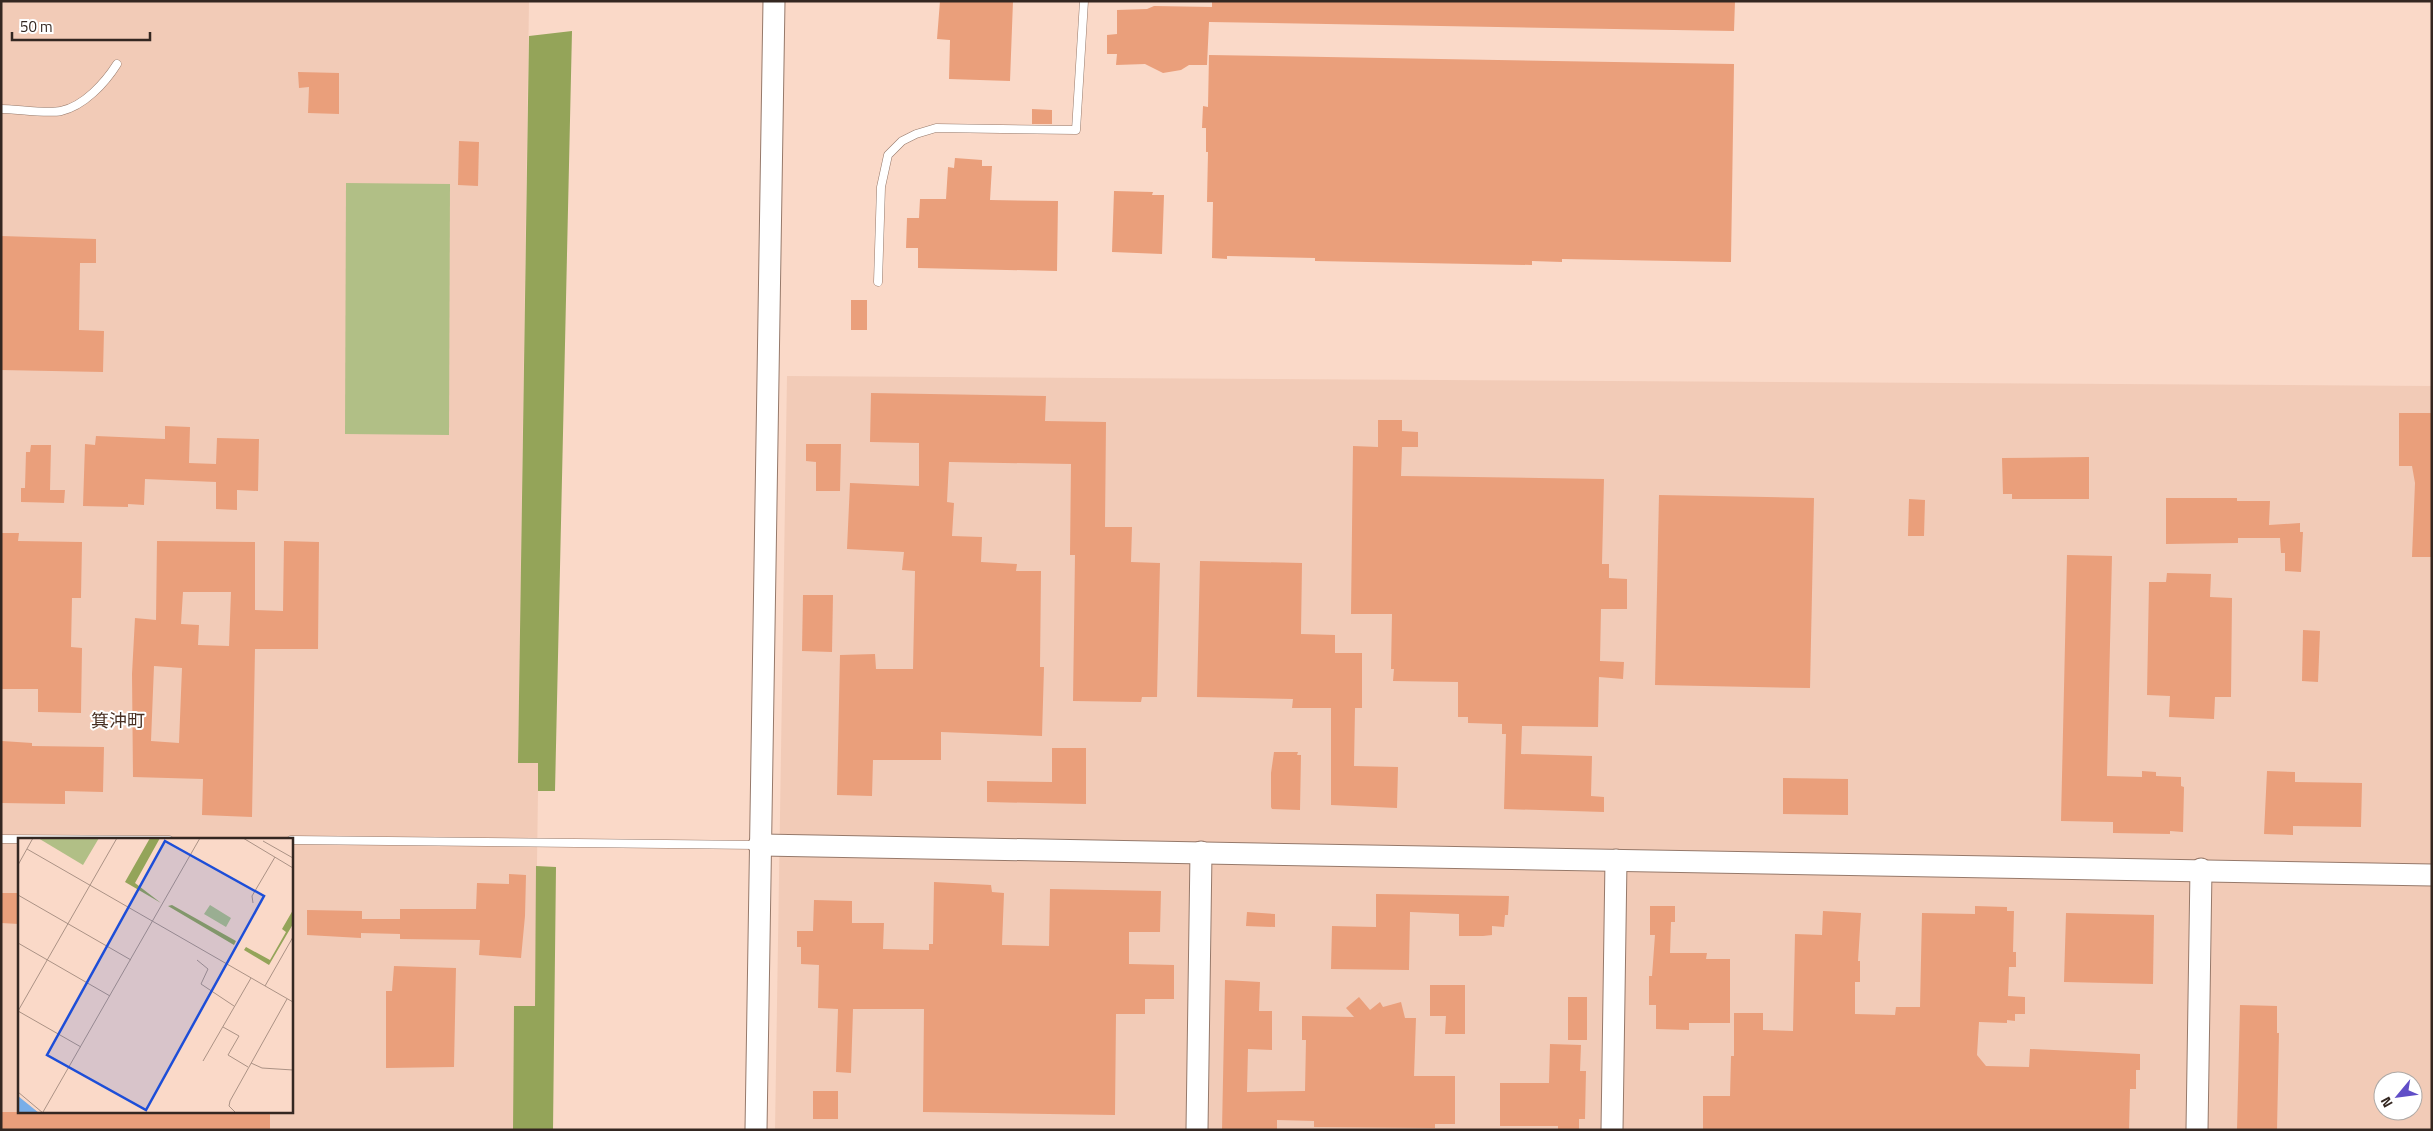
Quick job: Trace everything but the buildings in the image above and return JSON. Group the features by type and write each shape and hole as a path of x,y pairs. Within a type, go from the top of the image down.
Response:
{"street":[{"path":"756,1130 759,845 774,1"},
{"path":"759,845 2201,869 2432,875"},
{"path":"1197,1130 1201,852"},
{"path":"1612,1130 1616,860"},
{"path":"2197,1130 2201,869"}],"lane":[{"path":"878,282 882,187 888,155 902,142 916,134 936,128 1076,130 1084,1"},
{"path":"1,109 60,111 79,102 106,82 117,64"},
{"path":"1,839 18,839"},
{"path":"292,840 759,845"}],"shaded area":[{"path":"1,1 529,1 518,762 538,763 535,1007 514,1006 513,1130 1,1130"},
{"path":"787,376 2432,386 2432,1130 775,1130"}],"green space":[{"path":"572,31 555,791 538,791 538,763 518,763 529,36"},
{"path":"346,183 450,184 449,435 345,434"},
{"path":"536,866 556,867 553,1130 513,1130 514,1006 535,1006"}],"district":[{"name":"箕沖町","path":"118,720"}]}
